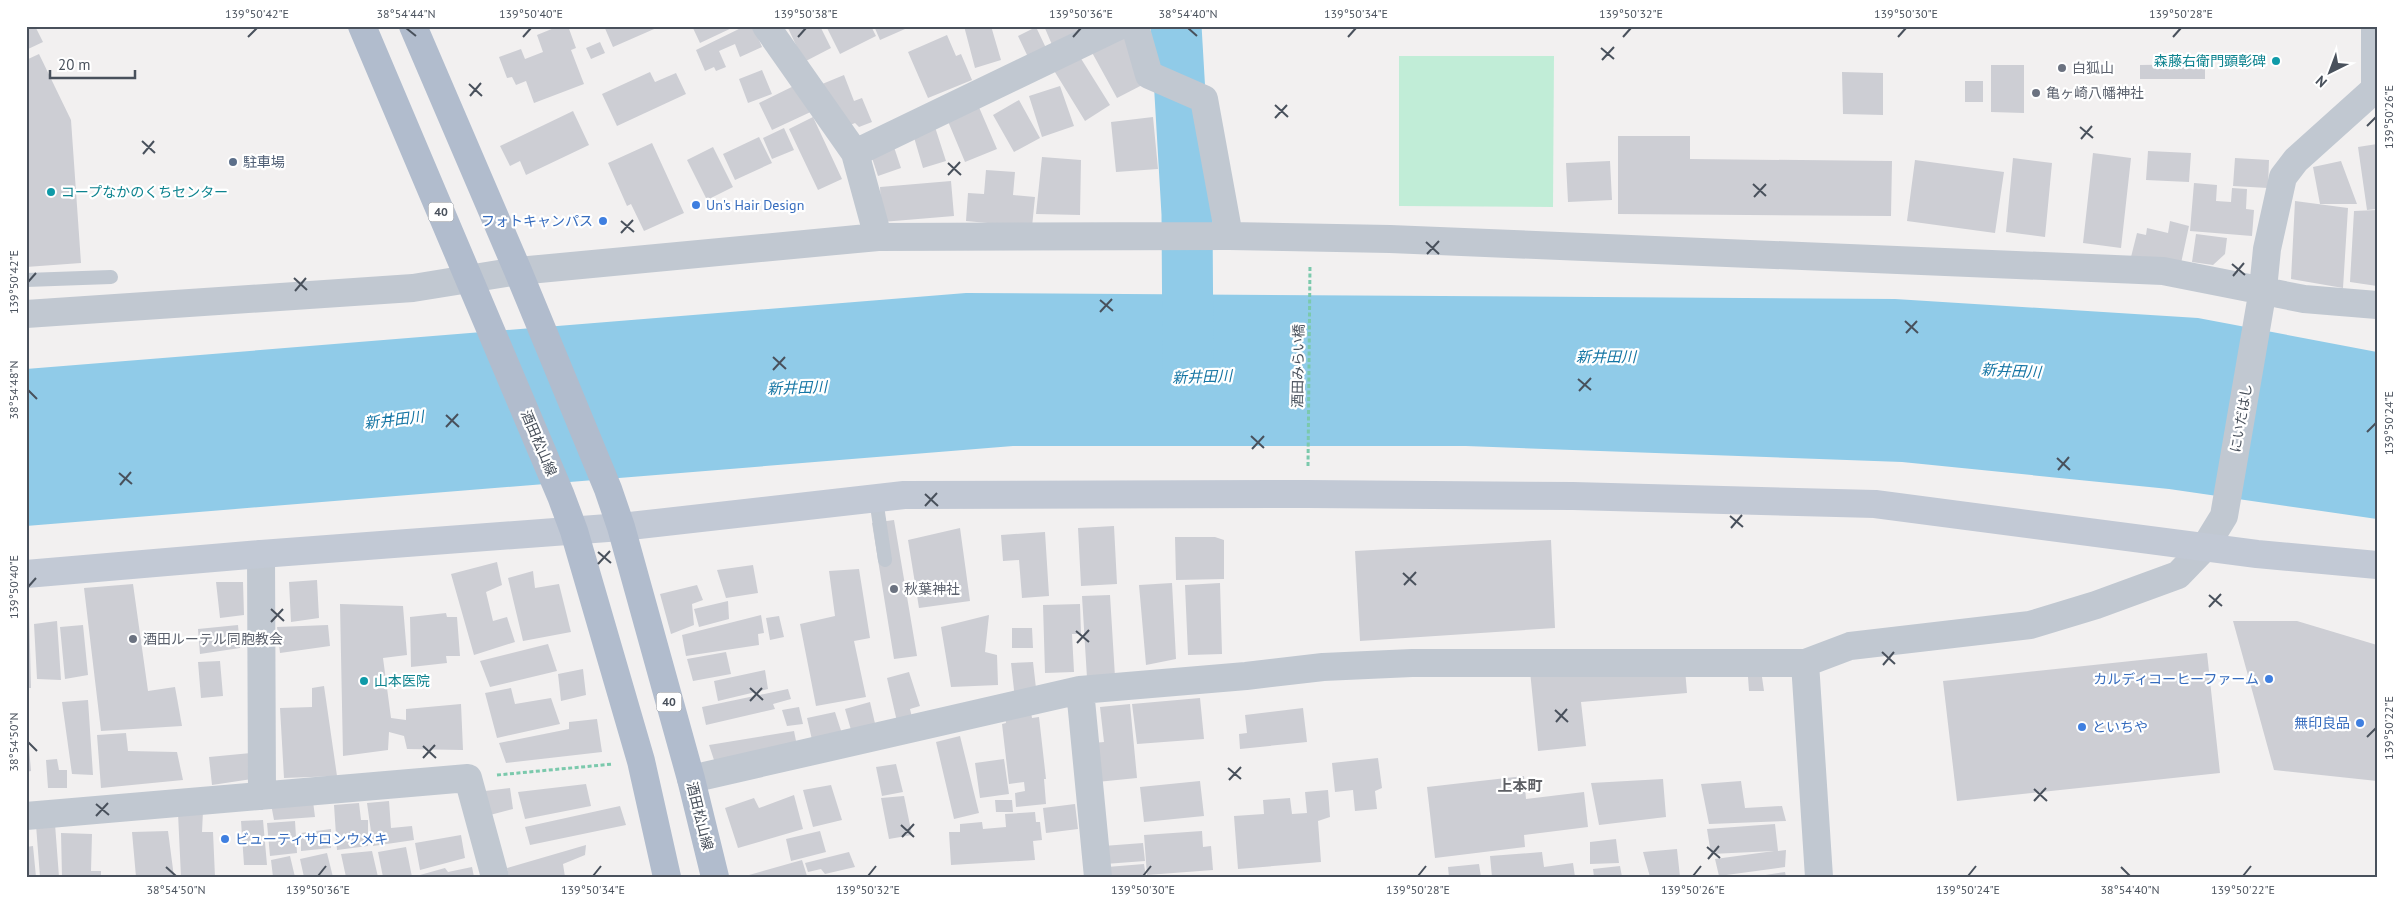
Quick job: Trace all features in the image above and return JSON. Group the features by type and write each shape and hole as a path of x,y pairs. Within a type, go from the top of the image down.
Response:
{"main road":[{"name":"酒田松山線","path":"362,26 561,496 574,531 640,761 667,877"},
{"name":"酒田松山線","path":"413,26 518,271 608,489 621,527 691,779 715,877"}],"street":[{"path":"766,26 855,153 878,237"},
{"path":"855,153 1119,26"},
{"path":"1135,26 1149,75 1204,99 1229,236"},
{"name":"にいだはし","path":"2205,547 2224,516 2263,289 2267,248 2283,177 2296,160 2375,90 2375,26"},
{"path":"26,314 413,288 518,271 878,237 1229,236 1390,239 2163,271 2263,289 2304,299 2377,305"},
{"path":"26,574 621,527 904,495 1308,494 1573,496 1875,504 2205,547 2377,565"},
{"path":"691,779 1080,690 1246,676 1323,667 1412,663 1805,663 1850,646 2030,625 2096,605 2178,574 2205,547"},
{"path":"261,554 262,796"},
{"path":"1805,663 1819,877"},
{"path":"1080,690 1098,877"},
{"path":"26,816 468,778 494,877"}],"lane":[{"path":"26,280 111,277"},
{"path":"876,499 885,560"}],"path":[{"name":"酒田みらい橋","path":"1308,494 1311,239"},
{"path":"468,778 640,761"}],"green space":[{"path":"1399,56 1554,56 1553,207 1399,206"}],"water":[{"name":"新井田川","path":"966,293 1895,299 2198,318 2377,352 2377,519 2169,489 1902,462 1466,446 1013,446 26,526 26,369"}],"building":[{"path":"26,26 35,26 43,42 26,50"},
{"path":"559,26 568,26 576,48 571,50 584,84 534,103 526,81 516,85 512,77 507,78 499,57 521,49 525,59 543,52 537,35"},
{"path":"604,26 661,26 613,47"},
{"path":"692,26 736,26 700,43"},
{"path":"745,26 753,26 762,47 740,57 735,44 719,51 726,67 716,71 714,67 705,71 696,50"},
{"path":"787,26 820,26 831,48 804,62"},
{"path":"826,26 871,26 876,36 840,54"},
{"path":"874,26 903,26 905,29 880,40"},
{"path":"964,26 991,26 1001,60 975,68"},
{"path":"1044,26 1089,26 1053,47"},
{"path":"1036,27 1046,48 1028,57 1018,36"},
{"path":"1120,30 1148,82 1117,98 1089,47"},
{"path":"947,35 956,56 961,54 972,80 928,98 908,52"},
{"path":"600,42 605,53 591,59 586,48"},
{"path":"1075,49 1110,105 1085,121 1050,64"},
{"name":"コープなかのくちセンター","path":"39,54 71,120 81,263 26,267 26,60"},
{"path":"2205,64 2205,79 2140,79 2140,65"},
{"path":"1991,65 2024,65 2024,113 1991,112"},
{"path":"762,70 772,94 748,103 739,79"},
{"path":"650,72 655,82 676,73 686,94 617,126 602,94"},
{"path":"1842,72 1883,73 1883,115 1843,114"},
{"path":"844,75 854,101 862,98 872,122 859,127 855,123 833,132 815,87"},
{"path":"804,81 817,109 772,130 759,103"},
{"path":"1965,81 1983,81 1983,102 1965,102"},
{"path":"1060,86 1074,126 1042,137 1029,96"},
{"path":"1019,100 1040,138 1014,152 993,115"},
{"path":"978,105 997,149 965,162 947,119"},
{"path":"573,111 589,145 526,175 520,161 510,166 500,146"},
{"path":"813,117 842,179 818,190 789,129"},
{"path":"1153,117 1158,169 1116,172 1111,122"},
{"path":"935,127 946,161 923,168 913,134"},
{"path":"784,128 794,150 772,159 763,138"},
{"path":"1618,136 1690,136 1690,159 1892,161 1891,216 1618,214"},
{"path":"759,137 772,163 735,180 723,154"},
{"path":"652,143 684,213 644,231 631,204 627,206 608,163"},
{"path":"2377,144 2377,209 2367,210 2358,147"},
{"path":"713,147 733,187 707,200 687,160"},
{"path":"894,147 901,168 878,176 871,155"},
{"path":"2148,151 2191,153 2189,182 2146,180"},
{"path":"2093,153 2131,158 2121,248 2083,243"},
{"path":"1042,157 1081,160 1080,215 1036,214"},
{"path":"2013,158 2052,163 2045,237 2006,232"},
{"path":"2235,158 2269,160 2268,188 2233,186"},
{"path":"1915,160 2004,172 1995,233 1907,221"},
{"path":"1610,161 1612,200 1568,202 1566,163"},
{"path":"2341,161 2357,204 2320,204 2313,167"},
{"path":"986,170 1015,172 1013,195 1035,197 1032,227 966,221 968,193 984,194"},
{"path":"951,181 954,216 882,222 880,187"},
{"path":"2194,183 2217,185 2216,201 2231,202 2232,188 2247,189 2246,209 2254,210 2252,236 2190,231"},
{"path":"2295,201 2348,208 2343,288 2291,279"},
{"path":"2377,210 2377,286 2350,282 2354,211"},
{"path":"2170,221 2189,226 2180,268 2131,257 2137,233 2146,235 2147,228 2168,233"},
{"path":"2196,234 2227,238 2225,254 2213,265 2192,262"},
{"name":"秋葉神社","path":"894,520 917,656 894,659 872,523"},
{"path":"1114,526 1117,584 1081,586 1078,528"},
{"path":"960,528 970,601 919,608 908,540"},
{"path":"1045,532 1049,596 1022,598 1019,560 1003,561 1001,535"},
{"path":"1175,537 1215,537 1224,540 1224,579 1176,580"},
{"path":"1551,540 1555,628 1360,641 1355,551"},
{"path":"497,562 502,585 486,592 493,621 507,617 515,642 474,655 451,574"},
{"path":"753,565 758,593 726,598 717,570"},
{"path":"859,569 870,638 854,641 866,697 816,706 800,624 835,616 829,571"},
{"path":"533,571 535,588 559,584 571,632 523,641 508,578"},
{"path":"317,580 319,618 291,622 289,582"},
{"path":"216,582 243,582 244,615 220,618"},
{"path":"1172,583 1176,659 1146,665 1139,585"},
{"path":"1220,583 1222,654 1188,655 1185,585"},
{"name":"酒田ルーテル同胞教会","path":"133,584 148,691 175,687 182,726 101,731 84,588"},
{"path":"697,585 703,600 692,604 694,625 671,634 660,594"},
{"path":"1110,595 1115,677 1087,678 1082,596"},
{"path":"728,601 729,619 699,627 694,609"},
{"name":"山本医院","path":"340,604 403,606 407,655 383,658 391,718 406,720 406,709 461,704 463,750 407,749 404,736 389,732 388,750 343,756"},
{"path":"1080,604 1081,634 1072,634 1074,672 1045,673 1043,605"},
{"path":"29,606 31,688 26,688 26,607"},
{"path":"446,613 447,617 457,617 460,656 446,656 447,663 411,667 410,617"},
{"path":"761,615 764,633 758,634 759,645 686,656 682,635"},
{"path":"989,615 985,652 997,655 998,685 951,687 941,627"},
{"path":"779,616 784,637 770,640 766,618"},
{"path":"57,621 61,680 37,679 34,624"},
{"path":"2233,621 2297,621 2377,645 2377,781 2274,770"},
{"path":"83,625 88,675 65,679 60,627"},
{"path":"238,625 240,648 200,654 198,629"},
{"path":"328,625 330,646 280,653 277,627"},
{"path":"1012,628 1032,628 1033,648 1012,648"},
{"path":"548,644 557,671 490,687 480,661"},
{"path":"726,652 731,674 693,681 687,659"},
{"name":"といちや","path":"2207,653 2220,773 1957,801 1943,681"},
{"path":"1684,657 1687,693 1581,702 1586,746 1538,751 1530,671"},
{"path":"220,661 223,696 201,698 198,662"},
{"path":"1033,662 1037,697 1015,699 1011,663"},
{"path":"1747,663 1760,663 1764,691 1749,691"},
{"path":"583,669 586,695 561,701 558,674"},
{"path":"765,670 768,689 718,701 714,681"},
{"path":"909,672 920,706 910,709 914,726 898,726 887,678"},
{"path":"324,686 337,776 284,778 280,708 312,707 312,688"},
{"path":"511,688 515,704 551,698 560,724 497,738 485,693"},
{"path":"788,689 791,699 773,704 775,709 706,725 702,707"},
{"path":"1200,698 1204,739 1137,744 1132,704"},
{"path":"88,700 93,775 72,774 62,702"},
{"path":"870,702 877,732 853,737 845,709"},
{"path":"1130,704 1137,778 1097,782 1093,743 1104,742 1100,707"},
{"path":"799,707 803,724 787,726 782,710"},
{"path":"1303,708 1307,742 1240,749 1239,734 1247,733 1245,715"},
{"path":"835,712 844,740 813,744 807,718"},
{"path":"1031,712 1032,718 1039,717 1046,779 1044,779 1046,804 1016,807 1015,793 1025,791 1024,782 1009,784 1002,724 1006,723 1005,715"},
{"path":"597,719 602,752 506,763 499,743 569,729 569,722"},
{"path":"794,731 798,751 716,766 709,745"},
{"path":"126,733 128,751 177,752 183,780 101,788 97,735"},
{"path":"28,735 31,771 26,772 26,736"},
{"path":"960,736 979,813 954,819 936,742"},
{"path":"251,753 252,779 212,785 209,757"},
{"path":"1378,758 1382,788 1375,791 1377,809 1355,811 1353,790 1335,792 1332,763"},
{"path":"57,759 59,770 67,770 67,788 48,788 46,760"},
{"path":"1004,759 1009,794 980,798 975,763"},
{"path":"896,764 903,792 882,796 876,767"},
{"path":"1524,776 1526,799 1584,792 1588,827 1524,835 1525,847 1435,858 1427,787"},
{"path":"1663,779 1666,817 1599,825 1591,783"},
{"path":"1200,781 1204,816 1144,822 1140,787"},
{"path":"1741,781 1745,808 1782,806 1786,821 1709,824 1701,784"},
{"path":"586,784 591,806 525,819 518,792"},
{"path":"831,785 842,820 813,827 803,790"},
{"path":"510,788 513,809 490,815 485,791"},
{"path":"1328,790 1330,817 1318,821 1321,862 1238,869 1234,816 1264,814 1263,800 1290,798 1292,814 1307,813 1305,792"},
{"path":"794,795 803,829 738,848 725,808 754,798 759,808"},
{"path":"904,796 912,835 889,839 881,798"},
{"path":"995,800 1012,800 1013,812 996,812"},
{"path":"313,801 315,817 274,820 271,804"},
{"path":"389,801 391,828 412,826 414,840 373,846 367,803"},
{"path":"359,803 361,820 368,820 368,846 337,850 334,805"},
{"path":"1075,804 1078,829 1046,833 1043,808"},
{"path":"620,806 626,825 530,845 525,827"},
{"path":"203,811 202,832 213,832 215,877 181,877 178,813"},
{"path":"1035,812 1036,822 1040,822 1042,840 1033,841 1035,860 951,865 949,832 960,832 960,824 982,822 983,829 1006,827 1005,814"},
{"path":"263,820 267,865 244,865 241,821"},
{"path":"295,821 297,853 270,856 267,823"},
{"path":"55,824 59,877 40,877 36,825"},
{"path":"1775,824 1778,851 1786,850 1785,867 1719,876 1715,859 1774,851 1711,854 1707,829"},
{"path":"331,829 331,848 301,851 301,833"},
{"path":"168,831 174,877 136,877 132,832"},
{"path":"820,831 826,852 791,861 786,839"},
{"path":"1202,831 1203,847 1211,846 1213,870 1147,875 1144,835"},
{"path":"61,833 92,834 91,871 101,871 101,877 62,877"},
{"path":"461,835 465,858 420,870 415,843"},
{"path":"1616,839 1619,863 1590,864 1590,842"},
{"path":"1143,843 1145,861 1105,864 1103,846"},
{"path":"586,845 585,855 563,864 565,877 509,877 507,868"},
{"path":"33,846 36,877 26,877 26,847"},
{"path":"406,847 412,877 383,877 378,852"},
{"path":"1677,849 1680,877 1650,877 1643,852"},
{"path":"372,851 378,877 346,877 341,854"},
{"path":"849,852 855,867 825,874 821,869 808,872 805,863"},
{"path":"1542,852 1544,867 1573,863 1575,877 1492,877 1490,856"},
{"path":"327,853 333,877 304,877 300,859"},
{"path":"290,856 295,877 273,877 271,860"},
{"path":"802,860 807,876 804,877 742,877"},
{"path":"1144,864 1146,877 1108,877 1107,867"},
{"path":"1479,864 1481,877 1449,877 1448,867"},
{"path":"1620,866 1622,877 1594,877 1593,869"},
{"path":"472,867 474,877 421,877 420,875 445,868 448,872"},
{"path":"1785,872 1786,877 1759,877 1759,876"}],"waterway":[{"name":"新井田川","path":"1176,26 1187,214 1188,365"}],"place":[{"name":"森藤右衛門顕彰碑","path":"2276,61"},
{"name":"白狐山","path":"2062,68"},
{"name":"亀ヶ崎八幡神社","path":"2036,93"},
{"name":"駐車場","path":"233,162"},
{"name":"コープなかのくちセンター","path":"51,192"},
{"name":"Un's Hair Design","path":"696,205"},
{"name":"フォトキャンパス","path":"603,221"},
{"name":"秋葉神社","path":"894,589"},
{"name":"酒田ルーテル同胞教会","path":"133,639"},
{"name":"カルディコーヒーファーム","path":"2269,679"},
{"name":"山本医院","path":"364,681"},
{"name":"無印良品","path":"2360,723"},
{"name":"といちや","path":"2082,727"},
{"name":"ビューティサロンウメキ","path":"225,839"}],"district":[{"name":"上本町","path":"1520,786"}]}
